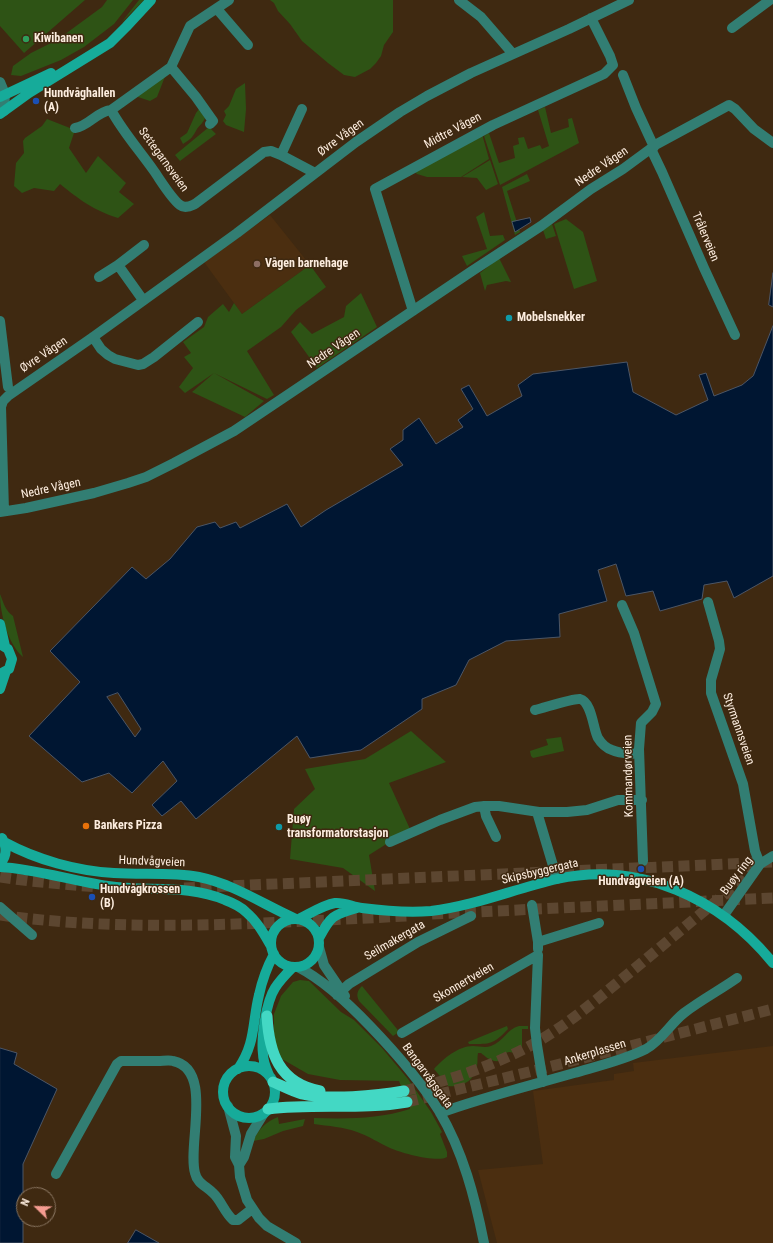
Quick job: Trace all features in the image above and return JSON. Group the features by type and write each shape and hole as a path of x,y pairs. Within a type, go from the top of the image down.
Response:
{"highway":[{"path":"266,1016 270,1044 274,1056 284,1072 298,1083 333,1096"},
{"path":"271,1078 301,1094 333,1096 368,1095 404,1091"},
{"path":"266,1111 301,1106 370,1106 392,1105 407,1102"}],"main road":[{"path":"1,111 110,43 126,28 150,0"},
{"path":"2,95 67,66 110,43"},
{"path":"0,624 2,645 10,652 12,659 10,666 3,673 0,688"},
{"path":"2,839 6,853 0,865 110,886 183,889 207,893 229,901 251,916 283,964 296,967"},
{"name":"Hundvågveien","path":"2,839 32,855 92,870 114,873 170,874 194,876 213,880 235,888 264,904 298,919"},
{"name":"Skipsbyggergata","path":"298,919 321,907 333,903 404,912 444,909 465,905 557,879 590,875 615,875 634,878 674,889 699,900 724,915 746,933 773,962"},
{"name":"Skipsbyggergata","path":"319,943 329,920 332,917 359,907"},
{"path":"238,1069 250,1048 259,995 273,950 272,938 278,927 288,920 298,919 311,924 316,930 319,943 316,955 312,961 305,965 296,967 284,976 274,989 268,1004 263,1055 264,1064 271,1078 274,1097 266,1111 253,1117 240,1116 233,1112 228,1106 224,1098 226,1081 231,1074 238,1069 246,1066 255,1067 263,1071 271,1078"}],"street":[{"path":"75,128 81,126 104,111 111,110 171,67 190,26 229,0"},
{"path":"459,0 481,17 513,54"},
{"name":"Øvre Vågen","path":"2,512 2,407 3,401 12,393 93,337 263,214 356,142 414,103 449,84 629,0"},
{"path":"732,28 770,0"},
{"path":"217,9 248,45"},
{"name":"Midtre Vågen","path":"413,311 375,189 493,125 604,74 613,65 607,49 591,18"},
{"path":"171,67 196,97 213,121 210,124"},
{"path":"623,75 652,148"},
{"path":"0,82 2,95 1,111"},
{"name":"Nedre Vågen","path":"2,512 114,488 146,477 246,424 541,226 591,189 623,169 652,148 729,105 735,109 754,129 772,143"},
{"path":"281,155 302,109"},
{"name":"Settegarnsveien","path":"111,110 168,190 182,207 188,207 195,204 264,152 271,152 281,155 315,173"},
{"name":"Trålerveien","path":"652,148 735,335"},
{"path":"99,277 118,265 144,245"},
{"path":"118,265 143,300"},
{"name":"Øvre Vågen","path":"0,321 8,387"},
{"path":"93,337 101,349 108,355 115,359 138,365 143,364 154,357 198,322"},
{"name":"Styrmannsveien","path":"708,602 720,649 711,680 711,693 743,784 755,851 760,864"},
{"name":"Kommandørveien","path":"622,605 634,633 656,704 652,712 641,723 639,754 642,800 643,861"},
{"path":"535,710 575,699 584,701 588,705 598,738 604,745 619,753 639,754"},
{"path":"390,842 458,813 484,806 553,813 587,810 618,800 642,800"},
{"path":"484,806 486,816 496,837"},
{"path":"537,812 557,879"},
{"name":"Buøy ring","path":"724,915 760,864 773,856"},
{"path":"532,905 538,942 535,1028 543,1082"},
{"path":"0,907 32,935"},
{"name":"Seilmakergata","path":"339,993 357,979 418,942 471,916"},
{"path":"538,942 599,924"},
{"name":"Bangarvågsgata","path":"319,943 324,965 339,993"},
{"name":"Skonnertveien","path":"402,1033 538,955"},
{"name":"Bangarvågsgata","path":"296,967 311,974 339,993 410,1069 440,1112 450,1132 471,1185 479,1214 484,1243"},
{"name":"Ankerplassen","path":"440,1112 476,1100 619,1060 648,1048 666,1033 683,1014 737,978"},
{"path":"56,1174 117,1064 121,1061 173,1061 182,1064 189,1069 195,1085 196,1122 193,1160 195,1174 199,1182 215,1196 224,1211 233,1220 238,1220 252,1209"},
{"path":"228,1106 236,1136 236,1157 239,1165 240,1178 243,1190 252,1209 267,1226 296,1243"},
{"path":"239,1165 244,1157 251,1134 266,1111"}],"shaded area":[{"name":"Vågen barnehage","path":"270,215 310,265 242,314 204,262"},
{"path":"773,1046 773,1243 497,1243 478,1170 543,1164 533,1091 614,1080 614,1074 634,1071 633,1063"}],"green space":[{"name":"Kiwibanen","path":"0,0 85,0 24,53 0,26"},
{"path":"107,0 133,0 114,24 84,47 61,60 21,76 11,75 13,66 31,53 57,40 102,7"},
{"path":"139,0 144,0 121,23"},
{"path":"270,0 393,0 393,32 384,45 381,56 370,69 355,77 344,75 302,41 290,24 278,11 274,3"},
{"path":"166,74 157,97 150,101 136,95"},
{"path":"245,83 246,109 244,132 226,125 223,121 226,115 224,111 229,106 236,89"},
{"path":"545,107 551,133 569,127 568,119 572,118 579,143 500,185 484,136 489,133 499,163 515,158 513,146 519,144 518,138 524,137 528,149 540,145 542,149 549,146 538,110"},
{"path":"199,109 205,118 192,138 183,144 180,138 187,133"},
{"path":"47,119 75,130 69,148 86,173 98,156 126,183 119,192 134,204 118,218 101,212 87,204 60,184 54,191 34,188 22,193 14,186 16,163 24,153 23,141 42,126"},
{"path":"209,127 216,134 180,161 175,155"},
{"path":"482,134 489,159 461,177 427,177 417,174 414,171"},
{"path":"490,160 498,184 486,190 477,178 462,177"},
{"path":"527,174 530,181 507,191 520,232 515,235 502,187"},
{"path":"484,212 490,236 503,235 505,240 467,266 462,256 487,249 476,217"},
{"path":"566,219 583,232 597,281 574,289 554,224"},
{"path":"552,224 556,236 546,239 543,230"},
{"path":"499,258 511,282 506,281 487,285 485,291 480,273"},
{"path":"310,265 326,287 296,310 281,327 247,351 274,395 267,399 214,373 185,393 179,387 193,368 184,357 191,353 183,342 204,327 208,317 223,304 229,312 234,303 242,314"},
{"path":"361,293 377,327 317,368 291,332 300,322 312,334 344,317 346,306"},
{"path":"214,373 264,401 245,417 192,392"},
{"path":"0,594 6,609 13,616 23,657 9,637 1,610"},
{"path":"411,731 446,762 389,783 410,829 369,855 375,891 343,868 290,859 294,809 315,789 305,769 365,759"},
{"path":"561,737 564,751 533,758 531,756 530,751 548,745 546,739"},
{"path":"300,980 309,981 341,1012 354,1020 382,1048 408,1079 431,1112 442,1132 440,1134 447,1152 447,1157 436,1159 410,1155 390,1148 366,1135 352,1130 314,1124 314,1118 375,1117 410,1109 399,1081 340,1080 308,1074 282,1059 277,1051 274,1034 274,1014 281,996 293,982"},
{"path":"362,986 399,1032 393,1036 359,1001 358,993"},
{"path":"507,1026 508,1029 495,1041 482,1044 469,1044 468,1042"},
{"path":"519,1026 528,1026 528,1029 522,1029 521,1054 518,1055 509,1052 499,1061 494,1061 481,1053 478,1053 476,1071 467,1082 462,1085 448,1086 434,1069 446,1057 456,1051 473,1046 491,1046 499,1042 511,1030"},
{"path":"278,1117 279,1124 305,1119 303,1126 283,1131 264,1139 253,1141 263,1126 269,1121"}],"water":[{"path":"530,218 531,222 515,232 512,222"},
{"path":"773,273 773,307 769,305"},
{"path":"773,326 773,576 734,598 727,581 704,585 702,599 660,611 653,591 626,596 616,564 598,570 607,601 559,614 560,637 506,641 469,660 456,685 422,699 422,709 361,750 310,758 297,736 196,819 181,801 162,816 152,805 177,781 163,761 132,793 109,773 82,782 29,736 80,682 50,651 132,567 146,579 170,559 197,527 215,522 220,528 236,522 240,528 287,504 301,527 326,510 403,465 390,449 403,440 403,430 419,418 436,444 463,427 458,420 473,409 461,389 469,385 487,416 522,396 518,385 533,374 627,362 633,392 676,415 708,400 699,375 706,373 714,396 742,385 753,376","holes":["118,693 141,729 135,737 107,697"]},
{"path":"0,1048 17,1053 14,1064 57,1089 23,1164 23,1187 16,1187 16,1227 23,1227 23,1243 0,1243"},
{"path":"136,1230 159,1243 128,1243"}],"tunnel":[{"path":"184,888 773,862"},
{"path":"404,1091 436,1083 482,1068 539,1041 564,1025 587,1007 753,873"},
{"path":"0,877 97,887"},
{"path":"432,914 773,898"},
{"path":"0,915 51,921 153,925 204,925 409,916"},
{"path":"407,1102 773,1009"}],"place":[{"name":"Kiwibanen","path":"26,39"},
{"name":"Hundvåghallen (A)","path":"36,101"},
{"name":"Vågen barnehage","path":"257,264"},
{"name":"Mobelsnekker","path":"509,318"},
{"name":"Bankers Pizza","path":"86,826"},
{"name":"Buøy transformatorstasjon","path":"279,827"},
{"name":"Hundvågveien (A)","path":"641,869"},
{"name":"Hundvågkrossen (B)","path":"92,897"}]}
